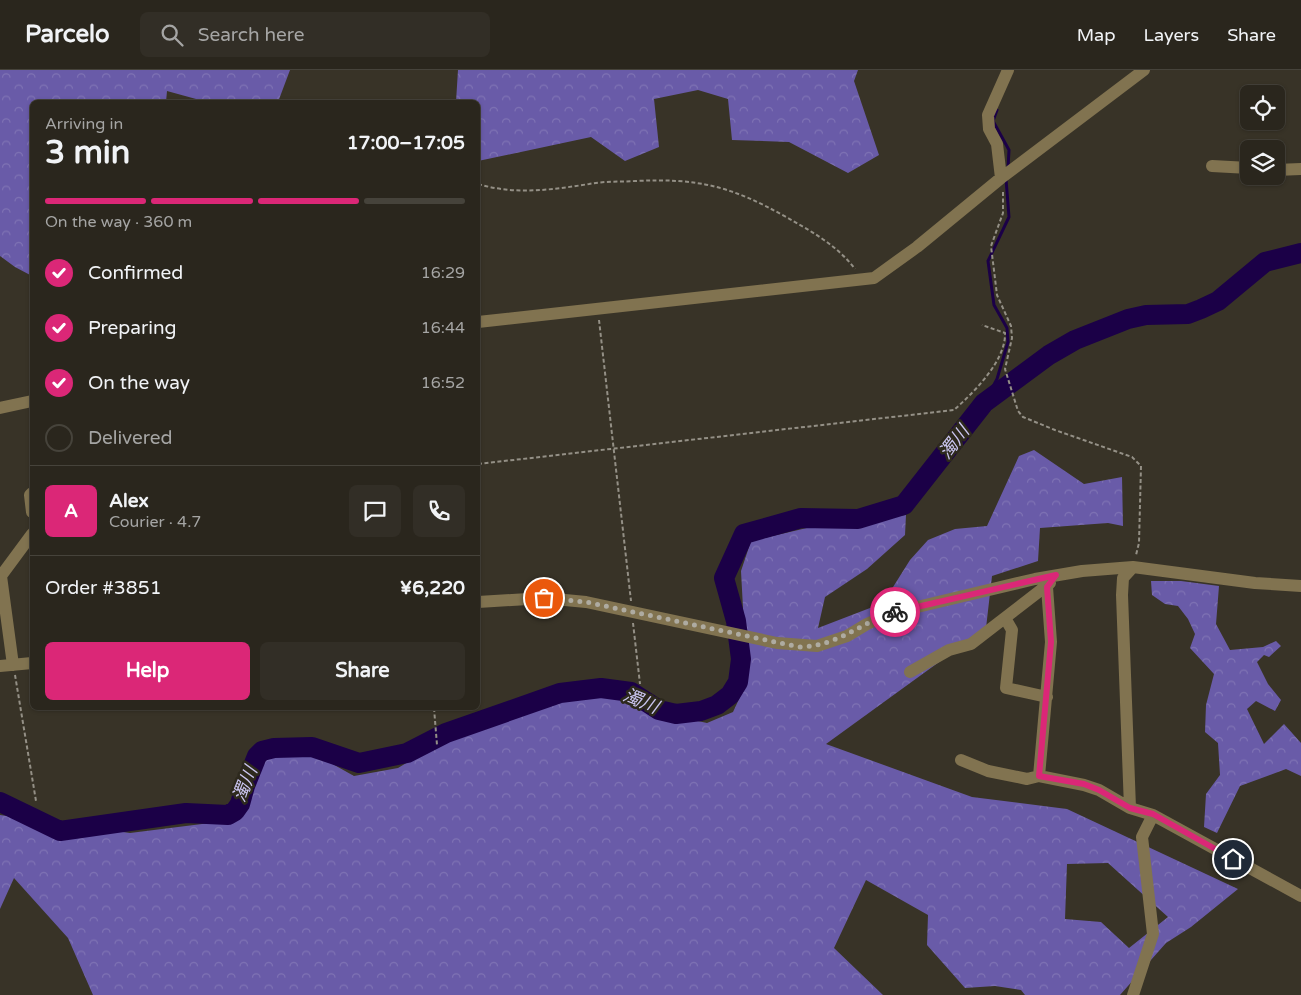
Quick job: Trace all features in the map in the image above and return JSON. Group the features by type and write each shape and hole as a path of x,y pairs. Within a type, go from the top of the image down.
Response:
{"street":[{"path":"1005,175 996,144 989,129 988,115 1008,70"},
{"path":"480,322 874,278 917,247 1005,175 1144,70"},
{"path":"1212,166 1240,168"},
{"path":"1285,170 1301,169"},
{"path":"0,408 30,401"},
{"path":"13,665 1,576 30,537"},
{"path":"1130,808 1122,595 1123,578 1133,567"},
{"path":"480,602 544,598 586,602 777,643 817,646 847,636 867,624 892,613 1056,575 1133,567 1256,583 1301,586"},
{"path":"910,672 949,650 972,644 1047,587 1056,575"},
{"path":"1039,776 1051,642 1047,587"},
{"path":"1005,618 1012,630 1006,688 1047,697"},
{"path":"0,666 30,663"},
{"path":"961,760 988,771 1027,779 1039,776 1084,784 1099,790 1130,808 1153,814 1301,896"},
{"path":"1133,995 1153,934 1142,837 1153,814"}],"path":[{"path":"1005,175 1003,213 991,246 997,295 1011,326 1012,338 1005,369 1018,411 1023,417 1132,456 1141,466 1139,542 1133,567"},
{"path":"480,185 496,189 518,191 560,190 604,182 661,180 714,185 736,192 772,209 829,243 850,261 858,272 860,279"},
{"path":"598,310 640,684"},
{"path":"480,464 954,410 978,389 1002,351 1006,340 1005,333 982,325"},
{"path":"13,665 36,801"},
{"path":"434,710 438,745"}],"green space":[{"path":"0,70 290,70 279,100 200,100 167,91 166,100 30,100 30,275 0,256"},
{"path":"458,70 858,70 854,81 879,155 848,173 789,142 732,140 728,99 698,90 654,99 659,147 625,161 591,137 480,161 480,100 456,100"},
{"path":"1034,450 1084,484 1122,477 1123,526 1108,523 1040,528 1038,561 992,576 986,628 826,744 972,797 1067,809 1238,889 1191,927 1166,943 1120,995 1025,995 1021,990 995,986 965,988 927,945 928,915 866,880 834,948 883,995 93,995 68,938 14,878 0,909 0,815 130,833 234,820 247,804 260,761 265,755 277,751 311,752 354,776 398,768 448,738 560,696 601,691 629,695 656,712 707,723 733,712 747,682 741,571 751,541 811,527 906,515 905,535 867,569 825,597 818,628 883,603 910,560 928,540 955,529 987,526 1019,456","holes":["1108,863 1168,917 1129,948 1101,922 1065,919 1067,864"]},
{"path":"1151,581 1181,581 1219,586 1216,624 1230,650 1263,647 1276,641 1281,646 1269,657 1264,655 1257,662 1268,684 1281,700 1275,711 1256,701 1247,709 1264,744 1284,724 1301,743 1301,776 1286,769 1240,786 1217,833 1204,827 1206,794 1220,775 1218,743 1205,732 1206,705 1214,674 1190,648 1195,634 1188,619 1178,606 1165,604 1152,595"}],"waterway":[{"path":"997,110 993,121 1009,150 1008,168"},
{"path":"984,403 997,379 1008,342 1007,328 994,305 988,261 1009,217 1006,179"},
{"name":"濁川","path":"0,802 60,831 186,813 228,815 235,811 240,804 257,756 262,751 274,748 312,747 359,763 407,753 446,733 560,693 601,688 631,692 659,710 676,714 701,711 717,705 730,695 738,682 741,659 736,621 724,578 744,534 801,518 858,519 904,505 984,403 1049,355 1075,340 1128,319 1146,315 1188,314 1201,309 1218,301 1265,262 1301,253"}],"way so far":[{"path":"544,598 586,602 799,647 817,646 832,642 895,612"}],"route":[{"path":"895,612 1056,575 1047,587 1051,642 1039,776 1084,784 1099,790 1130,808 1153,814 1233,859"}]}
